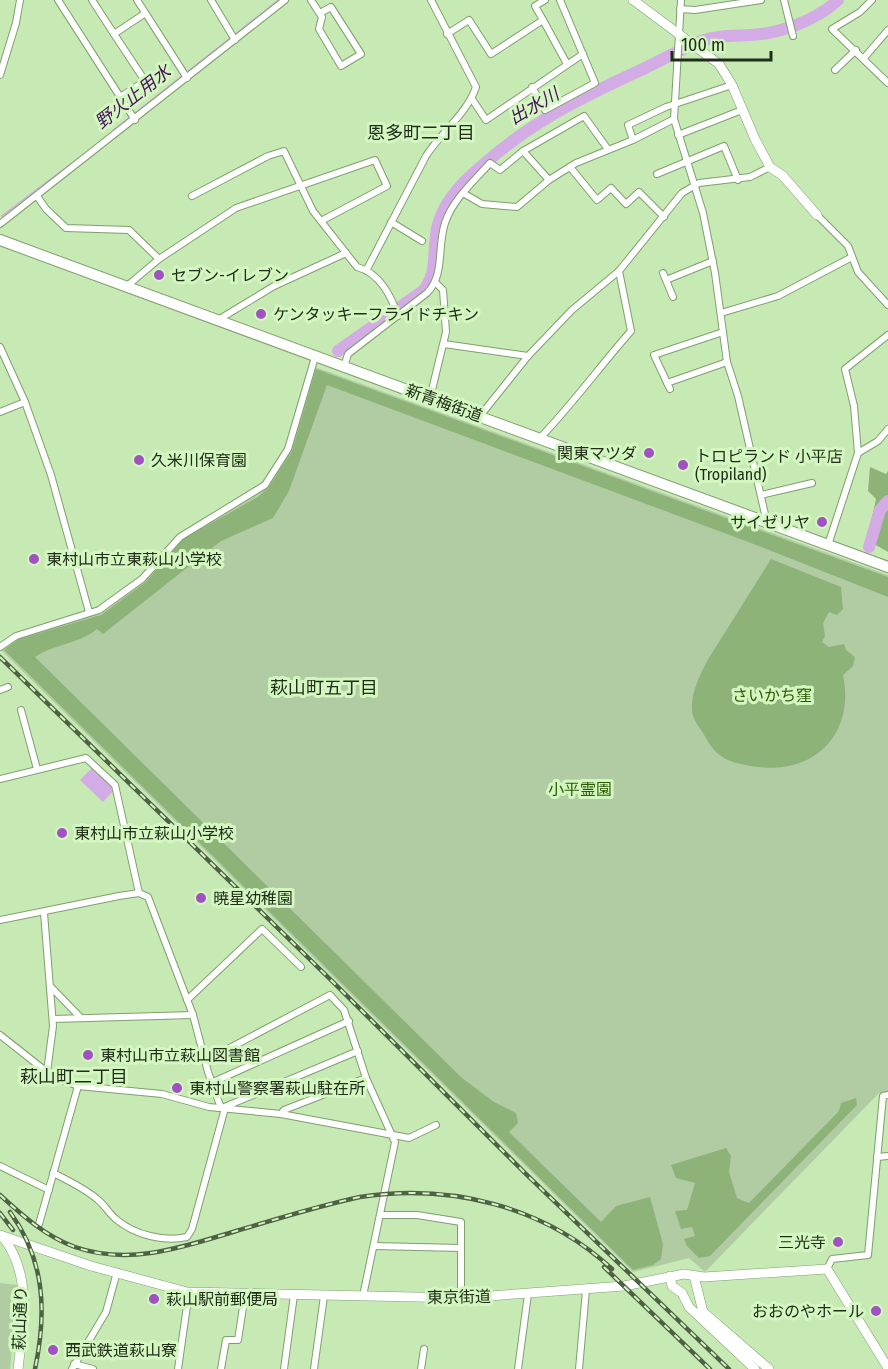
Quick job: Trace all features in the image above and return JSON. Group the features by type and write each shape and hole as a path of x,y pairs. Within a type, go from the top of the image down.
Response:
{"main road":[{"name":"新青梅街道","path":"0,240 888,567"}],"street":[{"path":"0,73 16,23 20,0"},
{"path":"58,0 133,117"},
{"path":"92,0 145,81 120,96"},
{"path":"137,0 187,77"},
{"path":"211,0 233,38"},
{"path":"311,0 322,17 319,29 341,66 361,54 331,7 320,13"},
{"path":"367,269 437,139 472,99 476,87 471,73 447,34 431,0"},
{"path":"544,0 535,6 567,64"},
{"path":"532,87 544,110 596,84 560,0"},
{"path":"633,0 719,64 732,85 770,167 783,176 848,246 855,267 864,282 888,305"},
{"path":"681,0 674,120 713,261 727,362 738,396 767,523"},
{"path":"680,9 695,10 761,0"},
{"path":"784,0 788,24 793,36"},
{"path":"872,0 860,12 832,29 888,82"},
{"path":"0,224 281,2"},
{"path":"463,11 491,54 543,20"},
{"path":"114,34 144,14"},
{"path":"447,34 469,20"},
{"path":"864,58 888,30"},
{"path":"835,70 856,50"},
{"path":"203,54 207,61"},
{"path":"472,99 486,120 583,54"},
{"path":"633,140 628,125 674,105 732,85"},
{"path":"678,135 742,110"},
{"path":"344,367 348,354 436,283 445,222 463,193 490,163 500,170 524,151 584,116 607,148"},
{"path":"463,193 482,204 517,207 549,180 570,167 607,148 633,140 674,120"},
{"path":"657,174 724,146 738,180"},
{"path":"192,196 260,160 284,151 313,211 357,267 367,269 390,293 398,315"},
{"path":"524,151 549,180"},
{"path":"127,287 159,259 236,208 375,160 387,186 321,221"},
{"path":"570,167 597,200 610,188 626,204 639,192 664,217"},
{"path":"480,416 528,356 572,310 619,271 682,193 693,185 738,180 770,167"},
{"path":"37,196 46,209 66,228 129,230 159,259"},
{"path":"391,222 422,241"},
{"path":"218,320 274,286 346,253"},
{"path":"721,313 778,296 852,257"},
{"path":"673,297 664,277 713,261"},
{"path":"539,439 555,424 631,331 619,271"},
{"path":"430,398 444,344 443,290 436,283"},
{"path":"723,332 654,355 669,386 727,362"},
{"path":"828,545 858,453 854,406 844,369 888,335"},
{"path":"444,344 528,356"},
{"path":"0,347 25,402 51,475 90,612"},
{"path":"0,647 16,636 99,609 142,579 180,537 265,485 288,449 315,357"},
{"path":"0,412 25,402"},
{"path":"858,453 878,441 888,429"},
{"path":"761,495 812,483"},
{"path":"0,690 8,687"},
{"path":"21,710 37,769"},
{"path":"0,778 86,758 116,785 139,893"},
{"path":"0,920 139,893 148,897 156,911 193,1015 211,1083 223,1108 192,1232 187,1237 175,1240 150,1237 117,1221 99,1200 76,1184 53,1173"},
{"path":"44,913 53,1019 47,1072"},
{"path":"187,1000 262,929 301,967"},
{"path":"50,987 81,1018"},
{"path":"205,1061 330,995 344,1010 366,1077 394,1134 393,1159 363,1296"},
{"path":"53,1019 193,1015"},
{"path":"211,1083 349,1021"},
{"path":"0,1035 47,1072 63,1082 78,1086 162,1094 223,1108 281,1114 408,1138 436,1125"},
{"path":"223,1108 358,1051"},
{"path":"281,1114 284,1110 366,1077"},
{"path":"39,1224 78,1086"},
{"path":"888,1095 883,1096 868,1255 832,1259 827,1269 888,1368"},
{"path":"877,1157 888,1156"},
{"path":"0,1166 49,1190"},
{"path":"381,1215 417,1215 461,1222 461,1298"},
{"name":"東京街道","path":"1,1235 189,1292 461,1298 586,1290 648,1282 670,1276 827,1269"},
{"name":"萩山通り","path":"1,1235 9,1247 22,1281 23,1321 18,1369"},
{"path":"374,1246 461,1248"},
{"path":"93,1369 73,1366 106,1312 117,1272"},
{"path":"670,1276 672,1286 682,1293 694,1313 755,1369"},
{"path":"694,1276 703,1312 769,1369"},
{"path":"579,1369 586,1290"},
{"path":"178,1369 189,1292"},
{"path":"221,1369 226,1340 238,1340 245,1294"},
{"path":"518,1369 528,1294"},
{"path":"284,1369 294,1295"},
{"path":"314,1369 324,1296"},
{"path":"421,1369 424,1349"}],"green space":[{"name":"小平霊園","path":"315,367 888,575 888,1093 879,1093 705,1272 689,1258 633,1272 0,649 17,638 83,617 101,614 145,581 182,538 257,495 268,486 290,450"},
{"path":"316,369 888,577 888,597 751,543 327,385 289,491 273,518 221,541 103,634 97,629 82,638 35,657 462,1078 494,1102 516,1113 518,1123 509,1132 601,1222 616,1206 650,1197 663,1244 661,1259 653,1265 633,1270 4,650 19,639 101,615 146,582 183,539 258,497 269,487 292,451"},
{"path":"870,467 886,474 888,471 888,552 867,540 876,499 868,491"},
{"name":"さいかち窪","path":"771,559 841,587 843,609 837,615 829,612 823,623 825,636 822,642 829,647 844,644 846,650 855,657 853,666 843,675 845,696 843,714 837,731 827,745 814,756 798,764 758,767 731,761 716,752 697,725 693,716 692,703 694,690 707,661"},
{"path":"856,1098 857,1105 710,1256 699,1258 687,1246 684,1239 695,1236 692,1227 681,1229 675,1211 687,1210 695,1183 676,1178 671,1165 726,1148 731,1156 729,1172 737,1198 749,1203 839,1111 841,1103"},
{"path":"0,1283 18,1285 10,1369 0,1369"}],"shaded area":[{"path":"92,768 115,789 103,802 80,780"}],"waterway":[{"name":"野火止用水","path":"114,130 279,0"},
{"name":"出水川","path":"338,351 423,291 431,278 439,220 449,200 484,163 526,131 593,93 701,41 785,29 809,20 838,0"},
{"name":"野火止用水","path":"2,216 79,158"},
{"path":"869,547 880,510 888,501"}],"railway":[{"path":"0,657 529,1177 729,1369"},
{"path":"0,1195 44,1231 75,1247 116,1255 136,1255 196,1243 360,1197 394,1193 428,1193 494,1204 526,1215 557,1229 585,1247 612,1269"},
{"path":"10,1212 22,1230 30,1249 40,1287 41,1327 35,1369"},
{"path":"0,1213 13,1230"},
{"path":"604,1267 710,1369"}],"place":[{"name":"セブン-イレブン","path":"159,275"},
{"name":"ケンタッキーフライドチキン","path":"261,314"},
{"name":"関東マツダ","path":"649,453"},
{"name":"久米川保育園","path":"139,460"},
{"name":"トロピランド 小平店 (Tropiland)","path":"683,465"},
{"name":"サイゼリヤ","path":"822,522"},
{"name":"東村山市立東萩山小学校","path":"34,559"},
{"name":"東村山市立萩山小学校","path":"62,833"},
{"name":"暁星幼稚園","path":"201,898"},
{"name":"東村山市立萩山図書館","path":"88,1055"},
{"name":"東村山警察署萩山駐在所","path":"177,1088"},
{"name":"三光寺","path":"838,1242"},
{"name":"萩山駅前郵便局","path":"154,1299"},
{"name":"おおのやホール","path":"876,1311"},
{"name":"西武鉄道萩山寮","path":"53,1350"}],"district":[{"name":"恩多町二丁目","path":"421,133"},
{"name":"萩山町五丁目","path":"324,688"},
{"name":"萩山町二丁目","path":"74,1077"}]}
